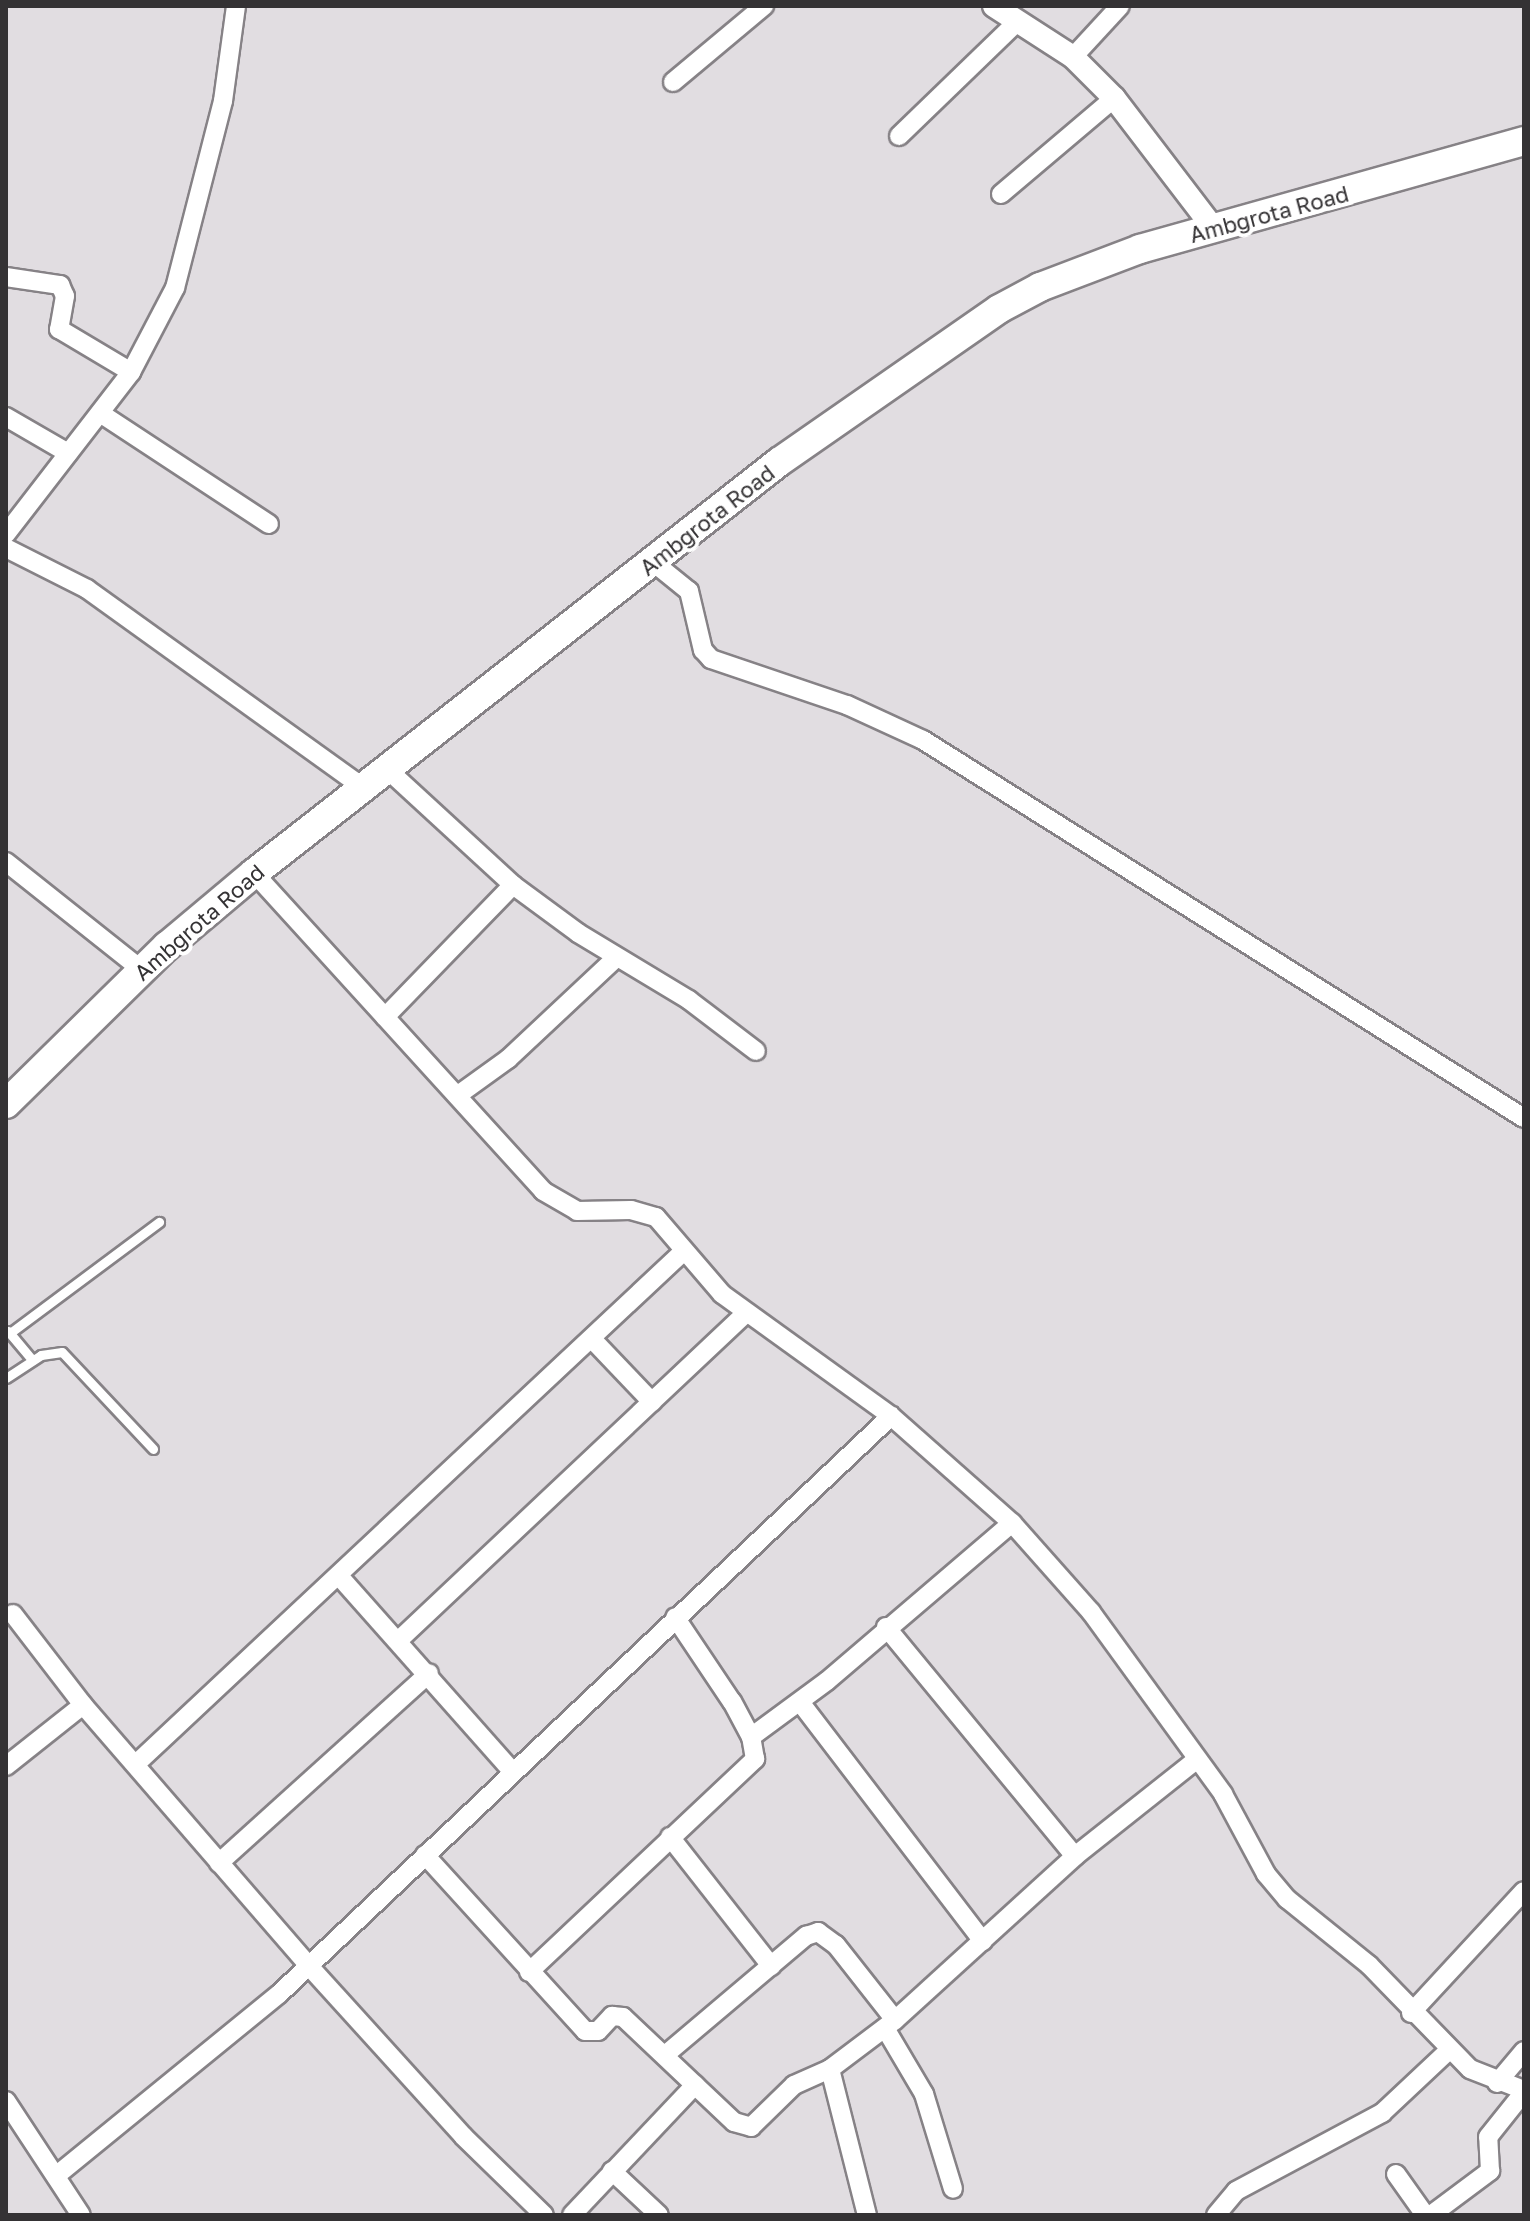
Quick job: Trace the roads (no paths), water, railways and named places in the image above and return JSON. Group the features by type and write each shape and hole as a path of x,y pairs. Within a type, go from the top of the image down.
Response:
{"main road":[{"name":"Ambgrota Road","path":"7,1099 142,970 254,873 779,462 999,309 1079,271 1214,229 1523,144"}],"street":[{"path":"6,534 131,372 175,288 223,101 236,6"},
{"path":"673,82 764,6"},
{"path":"994,6 1073,57 1114,98 1214,229"},
{"path":"1073,57 1120,6"},
{"path":"899,136 1017,22"},
{"path":"1001,194 1114,98"},
{"path":"6,277 60,285 65,296 59,329 131,372"},
{"path":"100,413 269,524"},
{"path":"6,417 68,453"},
{"path":"6,548 87,589 203,676 365,789"},
{"path":"653,562 681,580 694,606 703,650 721,665 847,705 923,740 1524,1118"},
{"path":"388,770 513,885 617,957 689,1000 756,1051"},
{"path":"6,862 142,970"},
{"path":"254,873 560,1204 577,1211 645,1212 667,1227 684,1251 746,1313 891,1416 1012,1523 1091,1612 1223,1794 1280,1891 1369,1965 1448,2051 1497,2083 1524,2091 1488,2137 1490,2171 1428,2215 1396,2174"},
{"path":"385,1017 513,885"},
{"path":"458,1095 508,1059 617,957"},
{"path":"137,1763 684,1251"},
{"path":"399,1640 746,1313"},
{"path":"592,1339 652,1402"},
{"path":"57,2175 309,1966 891,1416"},
{"path":"751,1737 800,1702 1012,1523"},
{"path":"339,1576 429,1673 512,1771"},
{"path":"13,1614 83,1705 137,1763 309,1966 463,2136 544,2215"},
{"path":"529,1972 755,1759 751,1737 675,1617"},
{"path":"886,1627 1075,1856"},
{"path":"219,1863 429,1673"},
{"path":"800,1702 983,1941"},
{"path":"6,1766 83,1705"},
{"path":"425,1855 585,2031 598,2031 618,2014 734,2122 751,2127 794,2085 830,2069 890,2024 1075,1856 1196,1760"},
{"path":"670,1837 771,1966"},
{"path":"1411,2013 1524,1891"},
{"path":"665,2055 806,1936 827,1936 890,2024 924,2094 953,2189"},
{"path":"1213,2213 1236,2191 1382,2113 1448,2051"},
{"path":"1497,2083 1524,2051"},
{"path":"830,2069 867,2215"},
{"path":"572,2215 695,2085"},
{"path":"6,2103 81,2215"},
{"path":"612,2171 659,2215"}],"lane":[{"path":"32,1360 8,1330 159,1222"},
{"path":"6,1378 51,1351 71,1356 153,1449"}]}
